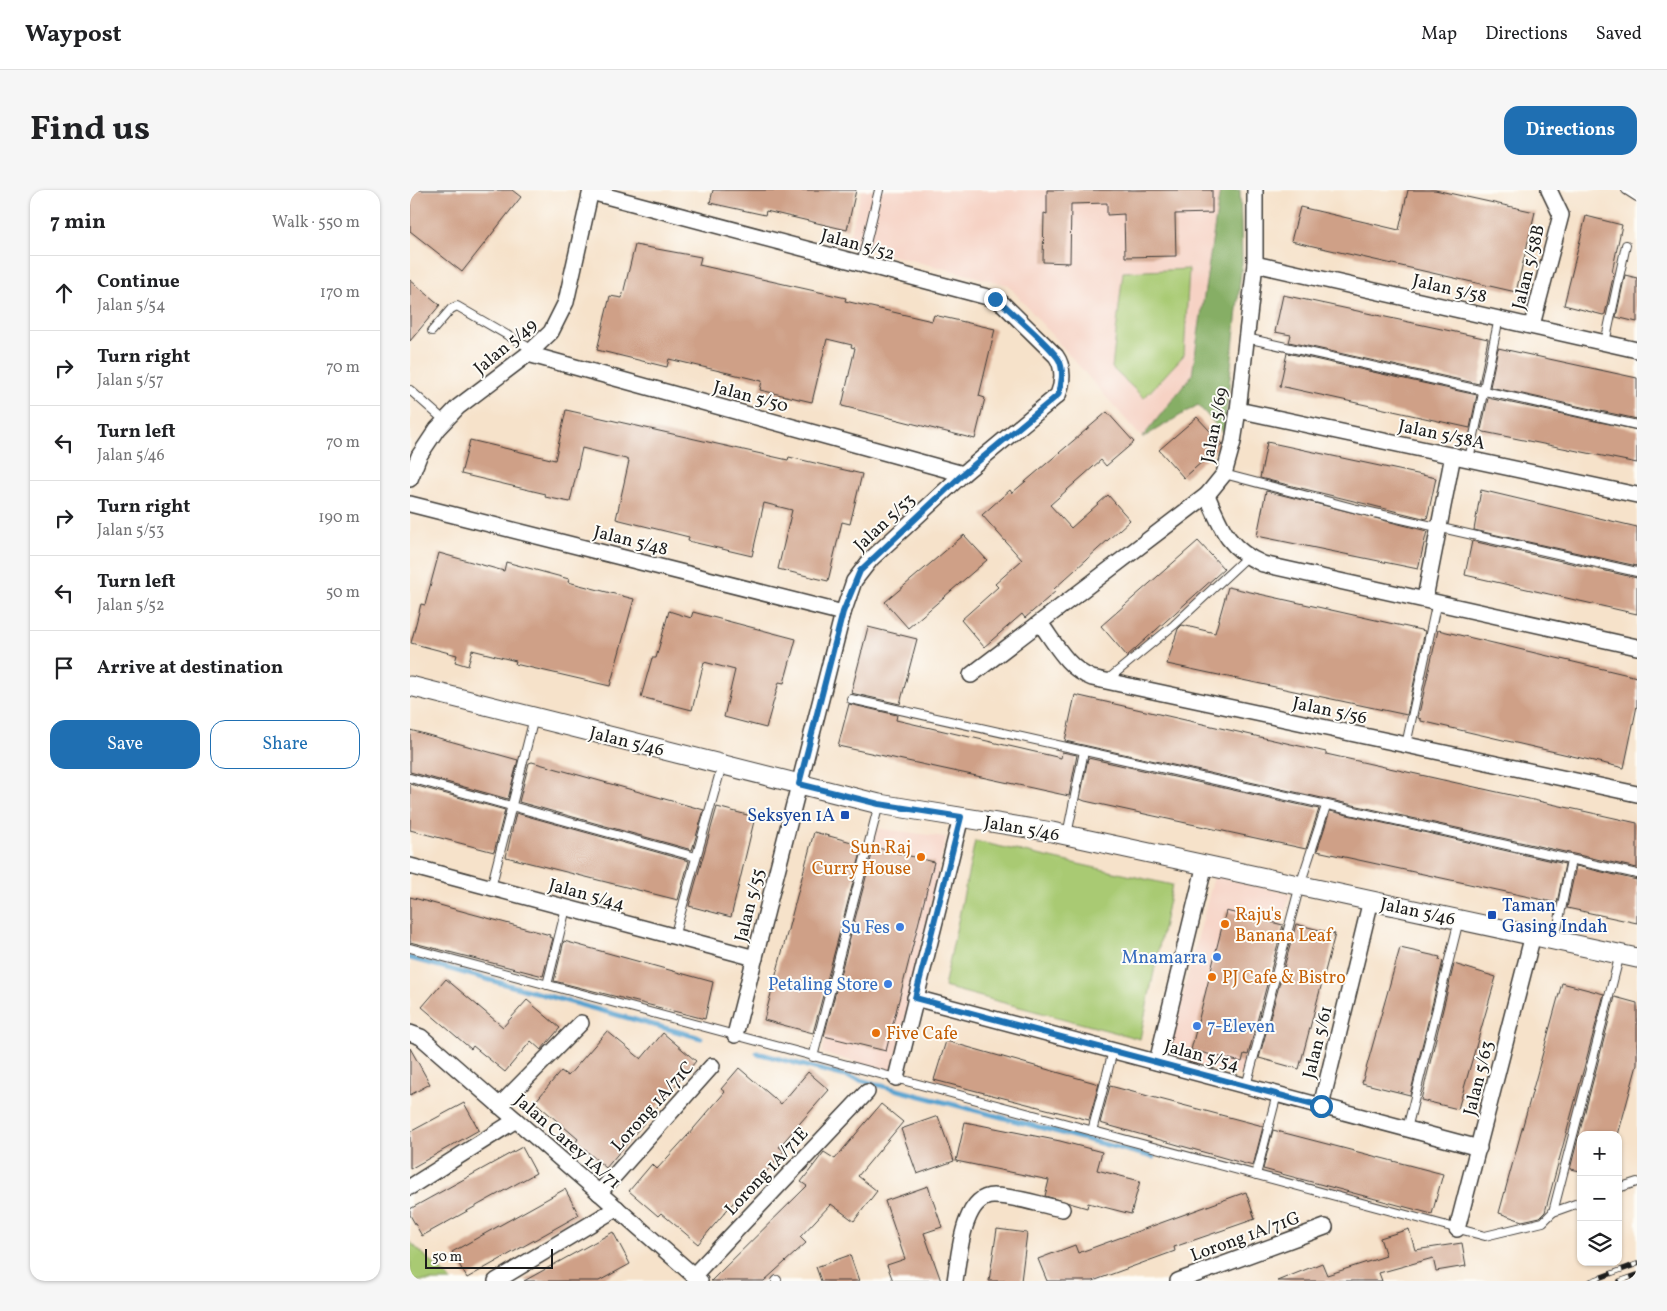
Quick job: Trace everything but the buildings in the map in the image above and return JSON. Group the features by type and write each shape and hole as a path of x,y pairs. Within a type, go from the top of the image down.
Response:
{"street":[{"name":"Jalan 5/69","path":"1207,495 1224,474 1233,442 1255,264 1255,190"},
{"name":"Jalan 5/52","path":"591,191 1000,302 1058,359 1062,378 1058,395"},
{"name":"Jalan 5/49","path":"410,479 419,456 458,407 531,352 551,332 566,302 591,191"},
{"name":"Jalan 5/58B","path":"1532,325 1560,215 1553,192"},
{"name":"Jalan 5/58","path":"1255,264 1637,350"},
{"name":"Jalan 5/50","path":"531,352 963,474"},
{"name":"Jalan 5/53","path":"799,784 843,612 860,571 963,474 1058,395"},
{"name":"Jalan 5/58A","path":"1238,410 1637,495"},
{"path":"1431,600 1439,527 1453,455"},
{"path":"971,675 1207,495 1223,532 1247,557 1263,564 1637,647"},
{"name":"Jalan 5/48","path":"410,504 843,612"},
{"name":"Jalan 5/56","path":"1040,623 1071,665 1080,674 1105,681 1637,793"},
{"name":"Jalan 5/46","path":"410,686 879,804 1067,835 1628,956"},
{"name":"Jalan 5/55","path":"735,1036 799,784"},
{"path":"896,1078 961,817"},
{"path":"1157,1062 1205,864"},
{"name":"Jalan 5/44","path":"410,866 755,958"},
{"name":"Jalan 5/61","path":"1321,1106 1371,900"},
{"name":"Jalan 5/63","path":"1457,1229 1533,935"},
{"name":"Jalan 5/54","path":"915,998 1479,1148"},
{"path":"499,1106 581,1023"},
{"name":"Jalan Carey 1A/71","path":"410,1033 421,1037 697,1278"},
{"name":"Lorong 1A/71C","path":"599,1193 712,1066"},
{"name":"Lorong 1A/71E","path":"697,1278 866,1092"},
{"path":"410,1187 516,1120"},
{"path":"955,1281 967,1218 978,1202 992,1196 1062,1209"},
{"path":"496,1281 617,1208"},
{"name":"Lorong 1A/71G","path":"1178,1281 1325,1227"}],"lane":[{"path":"861,264 879,190"},
{"path":"1626,190 1637,197"},
{"path":"1606,342 1626,245"},
{"path":"432,331 451,308 457,306 531,352"},
{"path":"1469,459 1499,318"},
{"path":"1246,338 1637,425"},
{"path":"410,390 445,421"},
{"path":"1224,474 1357,509 1637,572"},
{"path":"1105,681 1174,626 1247,557"},
{"path":"1406,745 1431,600"},
{"path":"851,699 1637,874"},
{"path":"491,888 534,718"},
{"path":"1067,835 1084,751"},
{"path":"674,937 722,765"},
{"path":"410,778 696,857"},
{"path":"813,1056 879,804"},
{"path":"1246,1086 1300,885 1326,806"},
{"path":"1555,940 1571,860"},
{"path":"547,985 566,908"},
{"path":"1407,1129 1459,919"},
{"path":"410,948 1482,1236 1489,1236 1543,1222 1554,1212 1577,1203"},
{"path":"1554,1212 1628,956"},
{"path":"1092,1131 1113,1051"},
{"path":"1256,1175 1277,1094"},
{"path":"1622,1187 1637,1182"}],"shaded area":[{"path":"862,190 1220,190 1192,375 1142,438 1008,285 847,244"},
{"path":"874,828 946,837 893,1072 822,1053"},
{"path":"1214,876 1290,894 1246,1076 1166,1059"}],"green space":[{"path":"1220,190 1240,190 1242,262 1224,434 1198,405 1142,438 1192,375"},
{"path":"1189,269 1184,355 1144,398 1112,368 1123,272"},
{"path":"975,841 1172,885 1140,1039 944,987"},
{"path":"410,1242 452,1281 410,1281"}],"waterway":[{"path":"410,958 701,1038"},
{"path":"757,1053 1153,1157"}],"railway":[{"path":"1591,1281 1637,1264"},
{"path":"1620,1281 1637,1275"}],"place":[{"name":"Seksyen 1A","path":"845,815"},
{"name":"Sun Raj Curry House","path":"921,857"},
{"name":"Taman Gasing Indah","path":"1492,915"},
{"name":"Raju's Banana Leaf","path":"1225,924"},
{"name":"Su Fes","path":"900,927"},
{"name":"Mnamarra","path":"1217,957"},
{"name":"PJ Cafe & Bistro","path":"1212,977"},
{"name":"Petaling Store","path":"888,984"},
{"name":"7-Eleven","path":"1197,1026"},
{"name":"Five Cafe","path":"876,1033"}],"route":[{"path":"995,299 1003,304 1058,359 1062,378 1061,389 1058,395 1018,430 963,474 860,571 854,581 843,612 799,784 879,804 961,817 915,998 1321,1106"}]}
